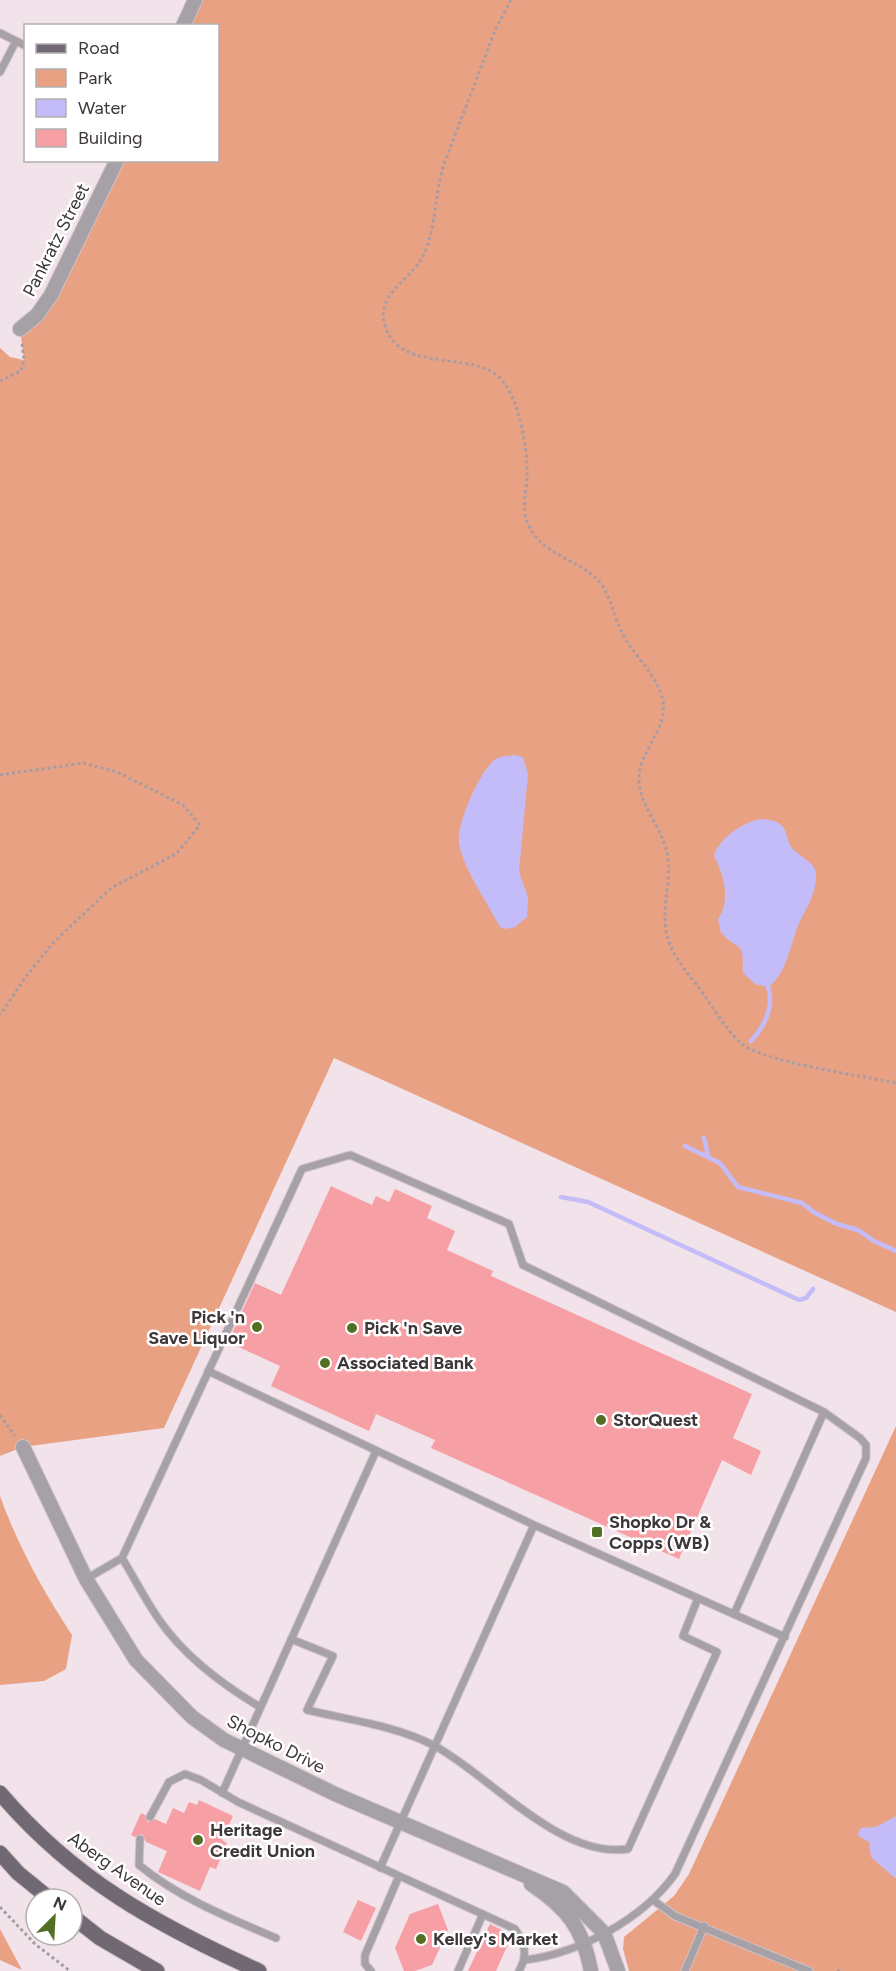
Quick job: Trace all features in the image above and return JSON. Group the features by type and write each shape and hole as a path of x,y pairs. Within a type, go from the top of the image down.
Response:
{"main road":[{"name":"Aberg Avenue","path":"0,1793 44,1841 133,1909 185,1937 259,1971"},
{"path":"0,1853 18,1873 35,1887"},
{"path":"84,1925 100,1938 157,1971"}],"street":[{"path":"184,24 195,0"},
{"name":"Pankratz Street","path":"20,329 37,315 51,295 116,162"},
{"name":"Shopko Drive","path":"23,1447 86,1579 136,1660 192,1717 224,1740 242,1749 399,1822 563,1893 603,1932 618,1971"},
{"name":"Shopko Drive","path":"509,1869 567,1913 584,1941 591,1971"}],"lane":[{"path":"0,33 24,44"},
{"path":"0,72 16,41"},
{"path":"86,1579 122,1558 302,1169 350,1155 509,1224 523,1265 824,1412 860,1438 866,1445 866,1458 692,1842 675,1874 653,1900 603,1932 547,1957 525,1960"},
{"path":"208,1371 534,1525 785,1637"},
{"path":"734,1614 824,1412"},
{"path":"222,1793 376,1451"},
{"path":"381,1868 399,1822 534,1525"},
{"path":"122,1558 161,1622 188,1652 224,1686 260,1707"},
{"path":"291,1639 333,1656 307,1710 396,1732 434,1746 474,1772 509,1802 546,1826 610,1851 628,1849 717,1652 683,1636 698,1599"},
{"path":"150,1817 169,1782 185,1774 515,1929 524,1942 525,1960 519,1971"},
{"path":"140,1839 139,1865 156,1879 194,1901 276,1938"},
{"path":"371,1971 365,1964 365,1955 399,1876"},
{"path":"653,1900 675,1916 809,1971"},
{"path":"458,1971 483,1914"},
{"path":"685,1971 704,1926"}],"path":[{"path":"511,0 496,28 444,164 438,184 429,241 417,265 385,304 384,324 390,336 408,352 420,357 479,366 495,373 509,388 516,403 527,460 528,477 524,502 528,526 555,554 598,581 605,590 624,635 658,685 662,697 663,718 642,760 639,782 668,855 665,922 674,954 734,1035 750,1050 896,1083"},
{"path":"0,381 21,371 24,360 20,329"},
{"path":"0,775 83,763 117,772 183,805 200,825 176,854 111,888 54,942 27,975 0,1015"},
{"path":"0,1415 23,1447"},
{"path":"0,1907 35,1944 70,1971"}],"green space":[{"path":"195,0 896,0 896,1312 334,1058 164,1428 23,1447 0,1456 0,348 10,357 24,360 20,329 37,315 116,162 219,162 219,24 183,24"},
{"path":"896,1426 896,1971 629,1971 623,1949 624,1937 674,1896 689,1874"},
{"path":"0,1496 32,1568 72,1635 66,1669 44,1681 0,1685"},
{"path":"0,1929 22,1970 0,1960"}],"water":[{"path":"514,755 523,757 528,774 519,872 528,897 527,917 515,927 506,929 500,927 470,874 461,852 459,835 470,798 483,774 496,759"},
{"path":"763,819 774,821 782,826 790,845 813,866 816,875 812,898 799,924 786,962 778,977 768,987 755,984 743,973 742,951 721,933 718,919 724,904 725,888 714,856 721,843 733,831 748,823"},
{"path":"896,1816 896,1879 871,1857 869,1842 857,1835 861,1828 876,1827"}],"building":[{"path":"331,1186 372,1205 376,1196 389,1202 395,1189 432,1206 427,1218 455,1231 447,1250 493,1271 491,1276 752,1394 733,1438 761,1451 751,1475 722,1460 679,1559 431,1448 435,1440 376,1414 369,1431 271,1386 280,1366 228,1342 255,1283 281,1295"},
{"path":"199,1800 233,1816 222,1840 227,1843 216,1869 210,1867 200,1891 158,1872 167,1851 146,1842 142,1834 135,1837 131,1835 141,1813 145,1815 148,1822 155,1819 166,1824 173,1808 184,1813 189,1802 197,1805"},
{"path":"358,1900 376,1908 361,1941 343,1932"},
{"name":"Kelley's Market","path":"438,1904 448,1930 432,1965 415,1971 404,1971 395,1948 410,1914"},
{"path":"490,1924 512,1935 496,1971 468,1971"}],"waterway":[{"path":"751,1041 767,1016 770,1001 768,987"},
{"path":"704,1138 708,1155"},
{"path":"685,1146 720,1163 738,1187 802,1203 815,1213 837,1224 858,1230 874,1241 896,1251"},
{"path":"561,1197 588,1202 799,1300 806,1298 813,1289"}],"place":[{"name":"Pick 'n Save Liquor","path":"257,1327"},
{"name":"Pick 'n Save","path":"352,1328"},
{"name":"Associated Bank","path":"325,1363"},
{"name":"StorQuest","path":"601,1420"},
{"name":"Shopko Dr & Copps (WB)","path":"597,1532"},
{"name":"Heritage Credit Union","path":"198,1840"},
{"name":"Kelley's Market","path":"421,1939"}]}
